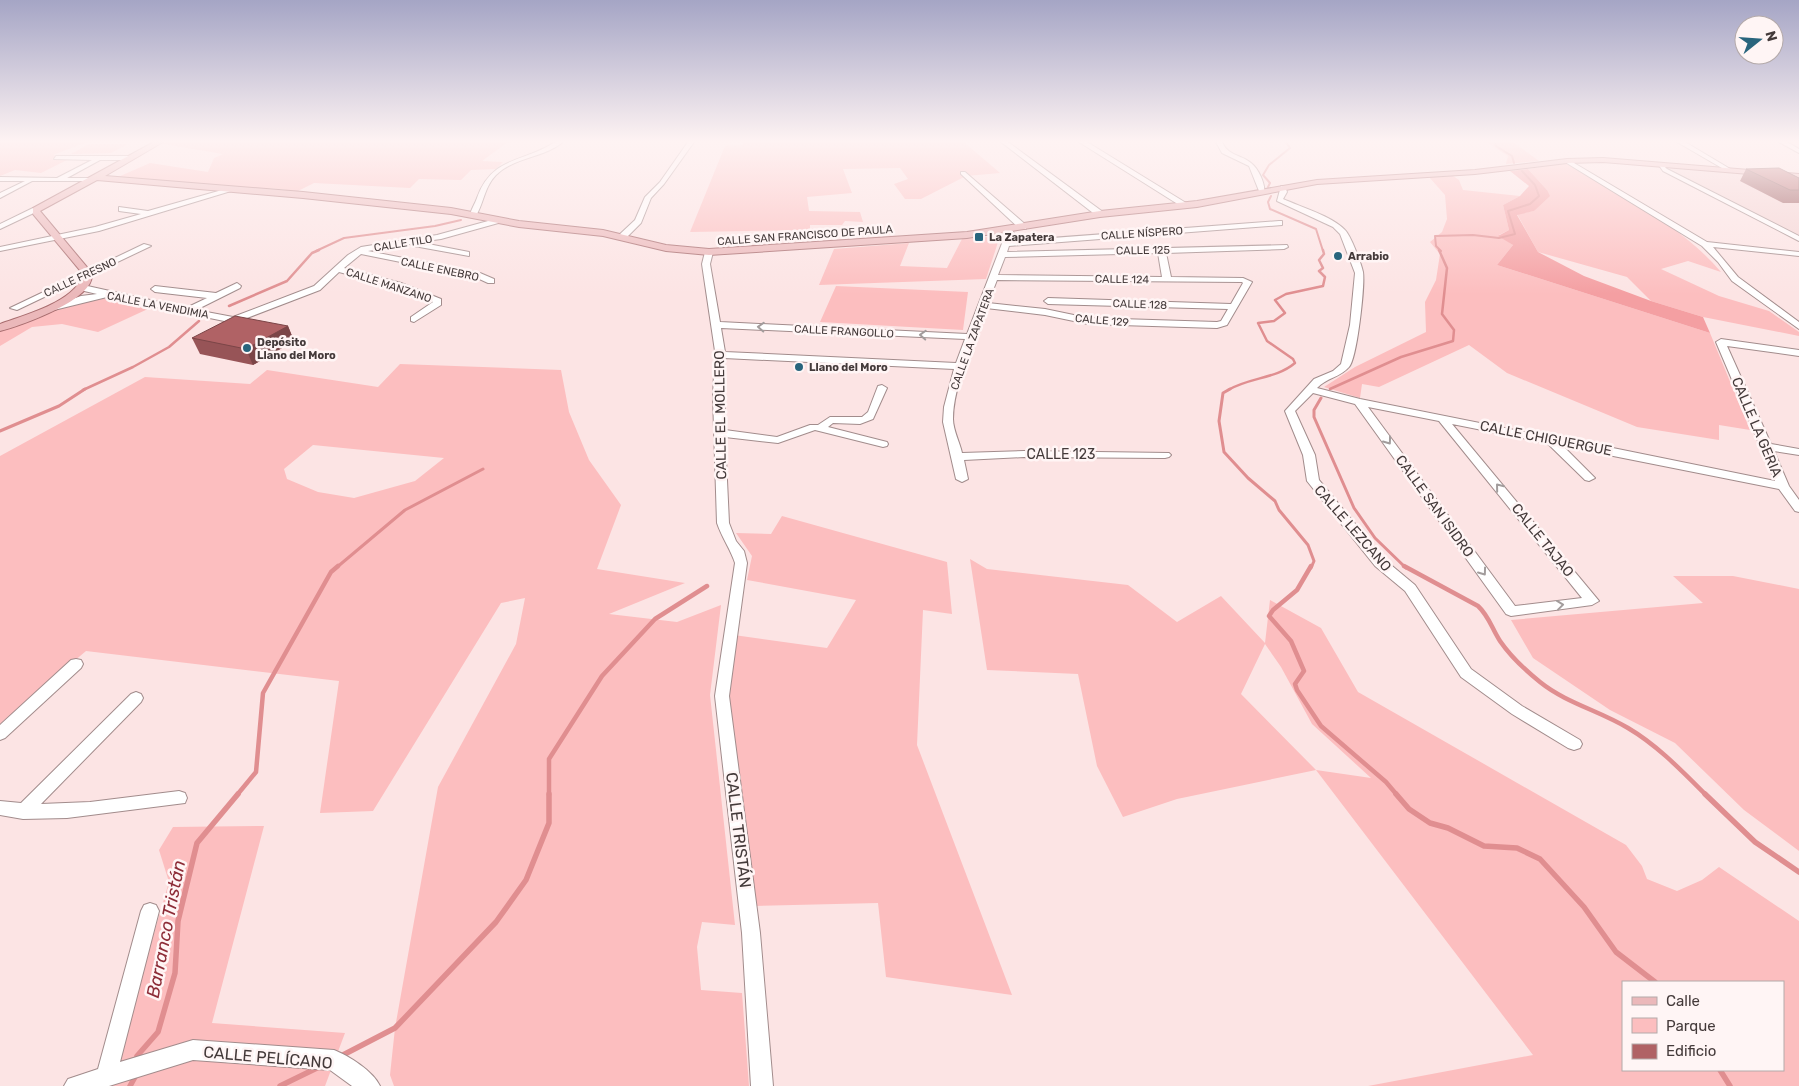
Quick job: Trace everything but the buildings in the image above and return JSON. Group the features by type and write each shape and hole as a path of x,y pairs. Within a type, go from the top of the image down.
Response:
{"main road":[{"path":"0,328 49,309 73,296 83,288 88,274 36,212 36,210 66,193"},
{"name":"CALLE SAN FRANCISCO DE PAULA","path":"265,193 473,214 499,220 622,237 666,248 709,252 967,235 1100,214 1187,206 1258,193"}],"street":[{"path":"0,249 96,229 220,193"},
{"path":"473,214 482,193"},
{"path":"622,237 638,221 648,197 652,193"},
{"path":"985,193 1023,227"},
{"path":"1072,193 1100,214"},
{"path":"1165,193 1187,206"},
{"name":"CALLE LEZCANO","path":"1284,193 1279,200 1336,226 1344,233 1359,273 1356,325 1346,365 1336,373 1318,381 1290,411 1309,455 1313,481 1380,563 1410,588 1466,673 1517,710 1574,744"},
{"path":"1620,193 1705,244 1721,260 1735,279 1799,326"},
{"path":"1709,193 1799,239"},
{"path":"0,227 36,210"},
{"path":"122,210 153,212"},
{"name":"CALLE TILO","path":"234,320 318,288 360,252 373,247 444,236 499,220"},
{"name":"CALLE NÍSPERO","path":"1006,244 1279,223"},
{"name":"CALLE LA ZAPATERA","path":"962,479 948,422 948,408 960,366 1010,233 1007,230"},
{"path":"407,243 466,254"},
{"path":"1705,244 1799,254"},
{"name":"CALLE FRESNO","path":"14,308 147,246"},
{"name":"CALLE 125","path":"1002,255 1284,246"},
{"path":"1161,250 1167,279"},
{"name":"CALLE ENEBRO","path":"360,252 477,276 491,281"},
{"name":"CALLE EL MOLLERO","path":"709,252 706,264 717,325 720,355 718,396 721,433 723,522 730,542 741,557 739,574"},
{"name":"CALLE MANZANO","path":"338,269 398,286 438,301 438,303 414,319"},
{"name":"CALLE 124","path":"995,277 1050,288 1167,279 1244,280 1248,282 1233,307"},
{"path":"186,311 237,286"},
{"name":"CALLE LA VENDIMIA","path":"83,288 108,296 234,320"},
{"path":"1045,312 1050,288"},
{"name":"CALLE 128","path":"1050,288 1233,307"},
{"path":"155,289 216,296"},
{"path":"49,309 84,298 108,296"},
{"name":"CALLE 129","path":"984,305 1045,312 1088,321 1222,325 1233,307"},
{"name":"CALLE FRANGOLLO","path":"717,325 972,338"},
{"name":"CALLE LA GERIA","path":"1798,354 1721,342 1783,486 1799,508"},
{"path":"720,355 960,366"},
{"path":"820,428 830,420 859,421 869,418 872,415 882,388"},
{"name":"CALLE CHIGUERGUE","path":"1310,389 1359,402 1549,438 1783,486"},
{"name":"CALLE SAN ISIDRO","path":"1359,402 1511,611"},
{"name":"CALLE TAJAO","path":"1441,417 1592,601 1511,611"},
{"path":"721,433 778,440 806,429 820,428 883,444"},
{"path":"1549,438 1589,478"},
{"path":"1766,447 1799,452"},
{"name":"CALLE 123","path":"958,457 1024,454 1165,455"},
{"name":"CALLE TRISTÁN","path":"739,574 722,696 752,933 762,1086"},
{"path":"0,734 76,664"},
{"path":"24,812 136,698"},
{"path":"0,808 24,812 63,812 179,798"},
{"path":"106,1076 150,911"},
{"name":"CALLE PELÍCANO","path":"75,1086 193,1050 334,1060 369,1086"}],"shaded area":[{"path":"1523,193 1548,193 1550,196 1534,211 1517,215 1538,252 1584,276 1651,301 1703,317 1710,333 1497,265 1513,245 1498,236 1509,230 1503,205"},
{"path":"1709,193 1799,193 1799,239"}],"green space":[{"path":"706,193 852,193 807,197 809,211 860,212 863,222 845,221 842,225 810,225 810,230 690,232"},
{"path":"900,193 933,193 921,199 905,199"},
{"path":"1443,193 1488,193 1520,196 1503,205 1509,230 1499,235 1513,245 1497,265 1710,333 1750,430 1719,425 1719,440 1637,427 1507,373 1469,345 1379,387 1362,384 1360,398 1324,387 1355,367 1426,332 1425,302 1436,280 1440,254 1430,242 1442,232 1447,219 1445,195"},
{"path":"1545,193 1617,193 1687,239 1721,272 1688,261 1661,269 1719,296 1769,311 1799,332 1799,336 1703,317 1651,301 1627,277 1538,252 1517,214 1534,211"},
{"path":"1000,236 986,279 819,285 834,249 909,243 900,266 947,268 962,239"},
{"path":"836,286 968,292 963,330 820,322"},
{"path":"107,298 150,308 98,332 62,324 32,327 0,346 0,331 68,305"},
{"path":"400,364 561,370 569,412 589,460 621,505 597,569 685,583 609,614 677,622 721,605 710,695 735,925 702,922 697,947 701,990 742,993 749,1086 394,1086 390,1075 395,1028 438,787 516,644 525,598 501,603 373,811 320,813 339,681 86,651 0,724 0,456 145,377 250,384 267,370 378,387","holes":["313,445 444,458 415,481 354,498 318,492 287,479 284,469"]},
{"path":"782,516 947,562 952,614 923,610 917,745 1012,995 886,977 878,903 754,906 729,700 734,635 827,648 856,600 747,580 752,556 736,533 771,534"},
{"path":"970,559 987,569 1128,585 1177,622 1221,596 1265,643 1270,600 1321,628 1358,692 1626,845 1642,866 1647,879 1677,891 1702,880 1719,867 1799,921 1799,1086 1368,1086 1533,1055 1316,770 1177,799 1123,817 1097,766 1078,674 987,670","holes":["1265,644 1281,667 1312,724 1371,778 1316,770 1241,694"]},
{"path":"1673,576 1733,576 1799,589 1799,851 1744,810 1675,743 1610,710 1533,658 1511,620 1703,603"},
{"path":"264,826 212,1023 345,1033 325,1086 94,1086 111,1080 169,882 159,850 173,827"}],"waterway":[{"path":"1441,251 1436,246 1435,236 1473,235 1499,238 1515,234 1508,211 1530,204 1539,196 1538,193"},
{"path":"1271,196 1268,202 1270,209 1316,229 1323,251"},
{"path":"316,251 344,238 435,226 461,220"},
{"path":"229,306 287,281 312,253 319,250"},
{"path":"1230,389 1280,372 1295,363 1293,359 1267,341 1258,323 1274,321 1285,313 1275,300 1286,294 1323,286 1325,277 1319,271 1323,268 1319,260 1324,254 1323,250"},
{"path":"1330,389 1401,357 1453,341 1454,330 1442,314 1447,268 1439,250"},
{"path":"85,389 133,367 169,347 199,321"},
{"path":"0,431 59,406 85,389"},
{"path":"1230,389 1223,393 1219,421 1224,452 1248,478 1275,501 1279,510 1308,545 1314,561 1311,568"},
{"path":"1321,398 1314,410 1314,417 1354,508 1375,538 1406,568"},
{"name":"Barranco Tristán","path":"336,568 405,510 483,469"},
{"name":"Barranco Tristán","path":"237,795 256,772 263,693 331,572 338,566"},
{"path":"1311,566 1297,590 1273,610 1269,616 1291,641 1304,671 1295,684 1297,690 1321,726 1386,782 1397,795"},
{"path":"1404,566 1478,606 1485,614 1504,647 1534,677 1561,696 1617,722 1639,735 1669,759 1706,795"},
{"path":"341,1056 395,1028 496,922 526,880 549,823 549,759 602,676 655,619 707,586"},
{"name":"Barranco Tristán","path":"137,1056 158,1032 175,973 178,921 197,843 238,794"},
{"path":"1396,794 1409,809 1430,823 1448,828 1484,846 1517,848 1540,859 1584,907 1616,952 1654,981"},
{"path":"1705,794 1755,842 1799,872"},
{"path":"280,1086 319,1067"},
{"path":"1721,1071 1730,1086"},
{"name":"Barranco Tristán","path":"130,1086 135,1077"}],"place":[{"name":"La Zapatera","path":"979,237"},
{"name":"Arrabio","path":"1338,256"},
{"name":"Depósito Llano del Moro","path":"247,348"},
{"name":"Llano del Moro","path":"799,367"}]}
